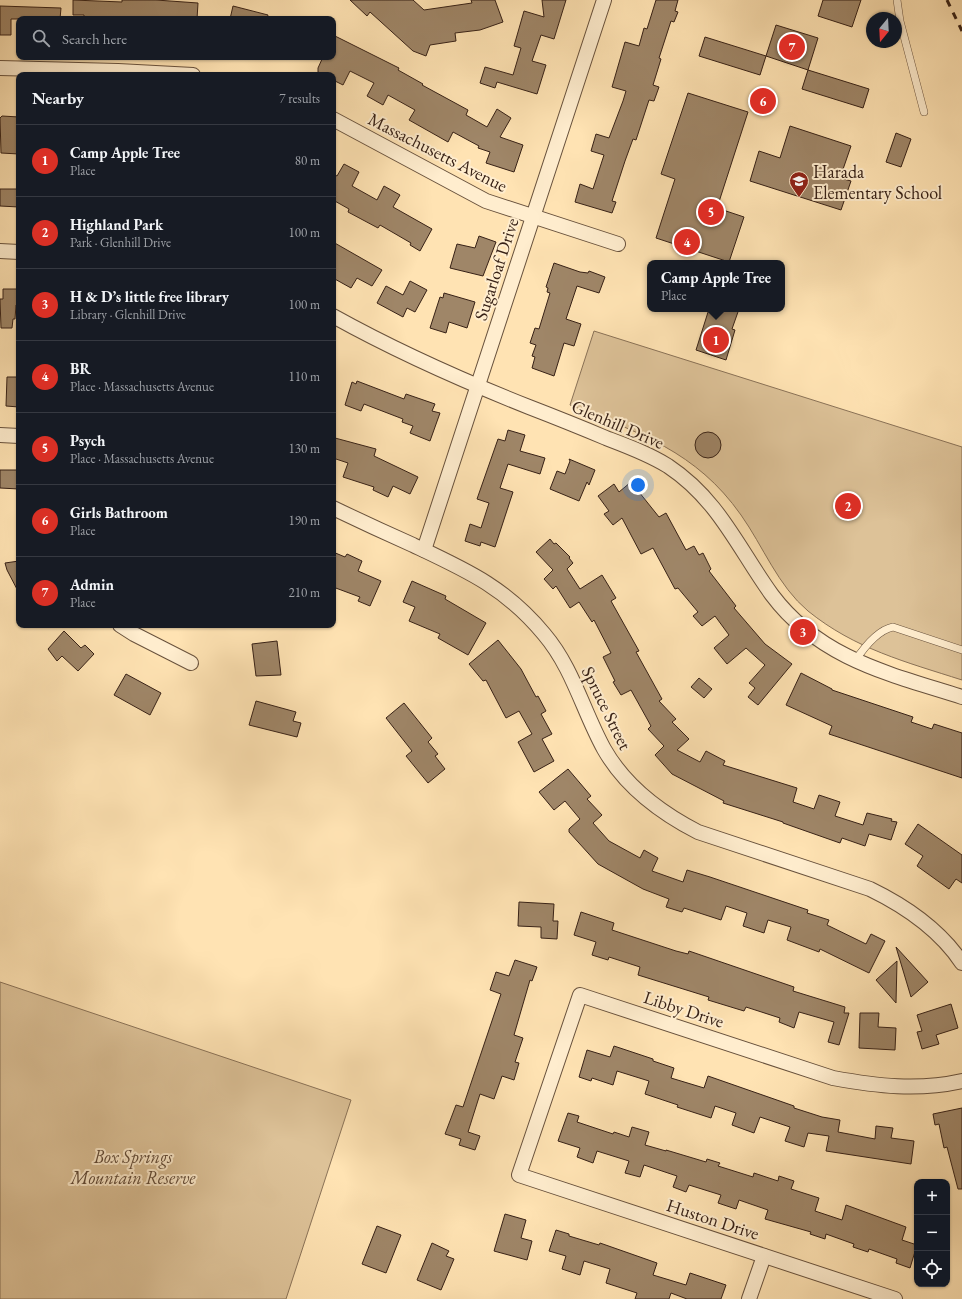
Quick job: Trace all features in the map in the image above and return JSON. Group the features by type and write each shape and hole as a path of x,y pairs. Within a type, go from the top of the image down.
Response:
{"street":[{"name":"Sugarloaf Drive","path":"424,550 604,0"},
{"path":"0,68 136,72"},
{"name":"Massachusetts Avenue","path":"336,121 486,201 618,244"},
{"path":"0,251 16,252"},
{"name":"Glenhill Drive","path":"336,318 407,355 478,387 638,450 668,466 693,486 718,513 773,596 799,624 830,648 855,661 962,697"},
{"path":"0,435 16,436"},
{"name":"Spruce Street","path":"336,509 469,571 493,586 517,606 544,634 567,669 604,750 621,774 653,804 681,823 704,834 870,889 888,898 918,918 931,929 962,963"},
{"path":"125,628 191,663"},
{"name":"Libby Drive","path":"519,1174 580,995 833,1078 906,1088 924,1087 962,1081"},
{"name":"Huston Drive","path":"519,1174 894,1299"},
{"path":"749,1299 764,1256"}],"lane":[{"path":"897,0 900,21 924,112"},
{"path":"855,661 862,650 886,628 893,627 962,650"}],"green space":[{"path":"594,331 962,447 962,680 882,653 863,645 826,624 808,611 788,590 779,578 741,515 724,493 705,475 685,459 643,435 570,405"},
{"name":"Box Springs Mountain Reserve","path":"0,982 351,1100 286,1299 0,1299"}],"building":[{"path":"73,0 122,2 122,0 156,0 198,3 197,16 73,15"},
{"path":"350,0 413,0 424,10 472,3 471,0 495,0 503,22 480,30 455,33 456,41 430,45 426,56 413,51 370,12 367,16"},
{"path":"542,0 566,0 554,39 541,35 532,61 546,65 537,94 497,82 495,88 480,83 485,67 513,75 521,48 514,46 524,11 544,17"},
{"path":"656,0 678,0 675,11 678,12 674,22 671,21 659,58 661,59 653,85 659,87 654,101 649,100 636,140 633,139 612,201 616,202 612,213 575,202 580,184 593,189 604,155 591,151 596,134 609,138 623,101 626,91 612,87 625,42 639,46 644,28 647,29"},
{"path":"823,0 861,0 852,27 818,16"},
{"path":"0,6 61,8 60,16 16,16 16,19 11,19 11,35 0,35"},
{"path":"233,6 268,15 268,16 231,16"},
{"path":"776,25 818,38 808,70 766,56"},
{"path":"336,36 399,68 398,70 423,84 422,85 468,110 466,115 487,127 497,109 511,118 500,137 523,145 514,172 486,163 490,152 478,148 479,146 453,132 448,142 409,120 415,110 388,95 383,105 367,96 374,83 350,71 343,85 336,82 336,72 318,72 322,60 336,60"},
{"path":"705,37 766,56 760,75 699,56"},
{"path":"808,70 869,89 863,108 802,89"},
{"path":"688,93 748,112 717,208 744,217 730,260 723,260 656,238 675,179 661,174"},
{"path":"2,116 16,117 16,154 1,153 0,118"},
{"path":"790,126 851,146 840,178 851,181 841,210 750,181 759,151 780,158"},
{"path":"896,133 911,139 901,167 886,162"},
{"path":"344,164 359,172 352,186 377,200 384,186 400,195 393,207 432,229 420,251 410,245 411,243 380,225 378,228 348,212 349,209 336,202 337,176"},
{"path":"0,189 16,189 16,207 0,206"},
{"path":"479,236 496,242 483,276 450,268 457,244 475,248"},
{"path":"336,244 382,270 372,286 357,278 351,288 336,280"},
{"path":"554,263 580,272 588,273 589,271 605,277 599,293 577,286 566,319 581,324 574,346 564,343 554,376 532,368 535,357 532,356 536,345 530,343 535,328 539,329 550,293 547,292 548,288 546,287"},
{"path":"410,281 427,290 415,312 407,308 403,317 377,303 386,286 403,295"},
{"path":"3,289 16,289 15,319 13,319 12,328 1,328 0,299 3,299"},
{"path":"444,293 475,302 467,328 449,322 446,333 430,328 440,297 443,298"},
{"path":"708,312 738,312 732,329 735,330 726,360 696,350"},
{"path":"7,377 16,377 16,407 6,406"},
{"path":"357,381 404,399 406,394 435,404 432,411 440,413 430,441 410,433 413,426 402,422 403,419 364,404 361,411 345,405 352,382 356,384"},
{"path":"508,430 525,435 520,451 545,458 540,474 508,464 500,488 513,492 495,547 481,542 480,546 465,541 470,524 481,528 489,503 477,499 498,439 505,441"},
{"path":"708,432 717,436 721,445 717,454 708,458 699,454 695,445 699,436"},
{"path":"336,438 376,449 374,456 418,477 410,494 393,486 388,497 373,490 374,487 343,477 348,463 336,459"},
{"path":"569,459 595,470 589,485 587,482 579,501 550,489 557,471 565,474 570,461"},
{"path":"0,470 16,470 16,489 0,488"},
{"path":"631,482 659,517 666,513 686,550 694,546 699,555 703,553 711,569 709,571 736,606 734,608 765,644 792,664 758,705 748,697 755,688 749,683 765,665 746,648 727,664 714,648 729,635 715,616 702,626 693,616 698,612 678,588 675,589 653,548 641,554 622,518 613,525 604,514 609,511 598,496 614,484 619,492"},
{"path":"550,539 570,557 569,558 573,563 567,569 580,589 602,575 616,598 611,601 639,651 636,652 662,699 659,701 676,719 672,722 689,739 677,750 700,762 706,751 725,761 723,765 797,788 793,802 814,809 819,795 840,802 835,816 863,825 867,813 892,819 891,821 897,822 891,840 869,834 865,846 842,838 840,843 783,822 723,803 724,801 672,774 655,755 664,746 648,729 651,726 631,690 621,695 613,682 615,681 603,657 611,653 594,620 592,622 579,602 570,608 556,586 553,589 544,579 553,570 536,552"},
{"path":"336,553 345,557 347,554 362,561 358,571 381,581 370,606 358,601 360,597 336,588"},
{"path":"16,561 16,587 7,570 5,563"},
{"path":"412,581 446,596 445,599 486,623 468,655 438,638 440,634 409,621 415,607 403,602"},
{"path":"64,631 81,648 85,645 94,654 78,671 62,656 57,661 48,649"},
{"path":"498,640 521,669 536,697 538,696 546,711 541,714 552,734 542,739 554,761 534,772 518,742 532,734 519,711 506,718 486,680 483,681 469,664"},
{"path":"277,641 281,675 256,676 252,644"},
{"path":"801,673 832,690 913,717 911,722 932,729 934,724 962,733 962,778 829,734 832,726 786,705"},
{"path":"126,674 161,693 150,715 114,695"},
{"path":"699,678 712,689 704,698 691,687"},
{"path":"256,701 296,712 293,721 301,723 297,737 249,725"},
{"path":"404,703 432,738 428,742 438,754 435,756 445,769 428,783 406,756 412,751 386,718"},
{"path":"568,769 591,796 587,799 602,815 593,823 609,841 640,858 644,850 658,858 652,871 683,882 687,870 808,910 807,913 829,920 827,925 866,944 871,934 885,941 869,973 820,949 819,952 787,940 791,927 768,920 764,933 743,926 747,913 726,906 721,920 684,908 682,912 666,907 669,899 643,889 598,864 569,832 569,829 580,819 565,801 554,810 539,792"},
{"path":"918,824 962,855 962,883 956,879 949,889 917,866 923,856 905,844"},
{"path":"519,902 554,904 553,921 558,921 557,939 541,938 541,927 518,926"},
{"path":"581,912 614,923 612,930 676,951 688,954 689,951 794,987 793,991 845,1007 844,1013 849,1013 839,1045 828,1042 834,1022 799,1012 794,1028 779,1022 780,1018 746,1007 744,1011 708,1000 709,997 638,975 640,967 609,957 608,960 592,955 596,942 574,935"},
{"path":"896,947 928,982 911,997"},
{"path":"515,960 537,967 532,981 530,980 514,1035 523,1038 515,1062 519,1063 514,1080 502,1076 494,1099 480,1094 468,1132 480,1136 475,1150 459,1145 461,1139 445,1134 456,1105 463,1107 501,994 490,990 496,972 509,976"},
{"path":"897,961 896,1003 876,980"},
{"path":"951,1004 958,1028 936,1035 939,1044 922,1049 917,1032 922,1031 917,1015"},
{"path":"860,1013 879,1013 878,1027 896,1028 895,1050 859,1048"},
{"path":"614,1046 653,1059 653,1061 674,1068 671,1078 704,1088 708,1076 794,1106 794,1108 822,1117 840,1120 838,1132 875,1139 876,1126 893,1128 891,1138 914,1141 911,1164 826,1151 829,1136 808,1133 804,1147 785,1141 790,1127 760,1117 754,1133 732,1125 736,1113 715,1106 711,1118 677,1107 678,1105 645,1094 649,1081 617,1071 613,1085 592,1078 591,1081 579,1077 587,1050 610,1057"},
{"path":"962,1108 962,1189 958,1189 947,1147 944,1148 939,1124 935,1125 933,1114"},
{"path":"568,1113 579,1116 577,1122 613,1134 614,1132 629,1137 632,1127 649,1132 645,1145 706,1162 707,1159 720,1163 718,1166 753,1177 754,1173 778,1181 779,1176 794,1181 791,1189 819,1198 815,1211 842,1220 846,1205 906,1227 902,1240 914,1244 914,1255 910,1268 896,1263 897,1259 869,1249 868,1252 853,1247 854,1244 826,1234 825,1239 810,1234 811,1232 765,1219 768,1210 739,1200 736,1209 718,1203 721,1195 689,1185 686,1192 673,1187 677,1176 644,1165 640,1177 625,1173 629,1161 597,1151 593,1163 577,1157 580,1148 558,1141"},
{"path":"505,1214 526,1220 521,1238 532,1241 527,1260 494,1251"},
{"path":"377,1226 401,1235 386,1273 362,1264"},
{"path":"556,1230 569,1234 569,1236 599,1245 600,1243 657,1263 653,1275 686,1285 690,1273 726,1285 721,1299 687,1299 671,1293 669,1299 635,1299 637,1293 606,1283 610,1269 584,1261 580,1275 562,1269 566,1256 549,1251"},
{"path":"432,1243 449,1251 446,1256 454,1259 441,1290 417,1280"}],"railway":[{"path":"947,0 962,31"}],"place":[{"name":"Admin","path":"792,47"},
{"name":"Girls Bathroom","path":"763,101"},
{"name":"Harada Elementary School","path":"799,198"},
{"name":"Psych","path":"711,212"},
{"name":"BR","path":"687,242"},
{"name":"Camp Apple Tree","path":"716,340"},
{"name":"Highland Park","path":"848,506"},
{"name":"H & D’s little free library","path":"803,632"}]}
